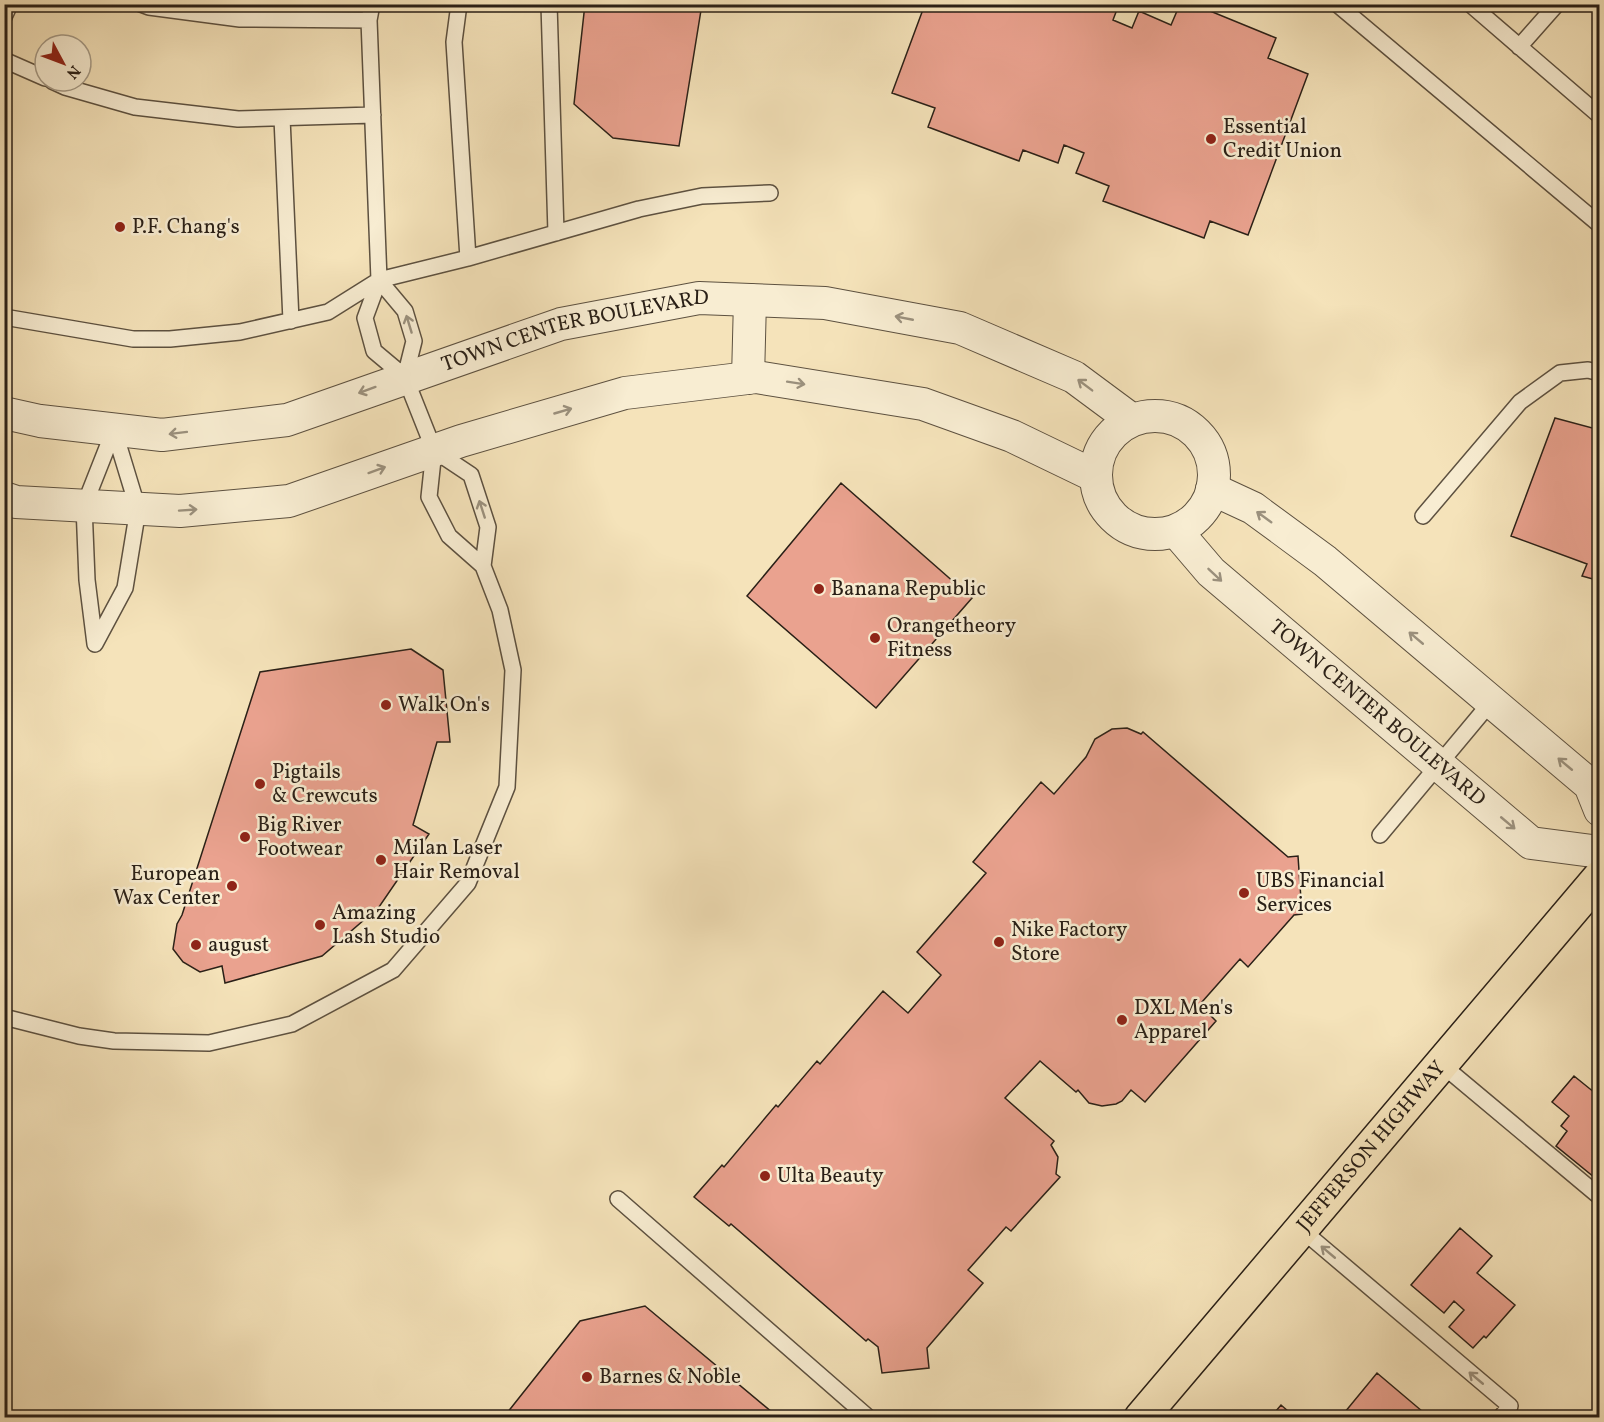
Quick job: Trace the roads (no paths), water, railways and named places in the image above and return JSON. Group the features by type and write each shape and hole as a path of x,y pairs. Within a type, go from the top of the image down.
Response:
{"main road":[{"name":"JEFFERSON HIGHWAY","path":"1142,1418 1599,877"}],"street":[{"name":"TOWN CENTER BOULEVARD","path":"4,412 40,421 162,435 287,420 561,324 699,298 825,303 960,328 1074,377 1132,420"},
{"path":"748,378 750,300"},
{"path":"4,498 16,502 180,511 289,501 434,450 625,393 756,377 923,404 1012,436 1095,476"},
{"path":"1148,416 1182,422 1198,435 1209,451 1214,470 1212,489 1205,507 1193,521 1176,531 1154,535 1131,531 1112,518 1100,498 1095,476 1098,458 1105,442 1117,429 1132,420 1148,416"},
{"path":"1212,489 1252,508 1325,561 1590,785 1599,810"},
{"name":"TOWN CENTER BOULEVARD","path":"1176,531 1210,572 1531,843 1599,852"}],"lane":[{"path":"4,17 10,4"},
{"path":"141,4 240,19 369,20"},
{"path":"4,1017 79,1036 114,1041 208,1043 292,1024 393,970 468,883 507,787 513,670 500,610 483,566 449,536 429,497 434,450 405,377 374,351 365,318 379,280 369,20 372,4"},
{"path":"459,4 454,42 468,258"},
{"path":"549,4 556,233"},
{"path":"1337,4 1599,225"},
{"path":"1470,4 1597,110"},
{"path":"1520,47 1557,4"},
{"path":"4,60 33,73"},
{"path":"86,93 135,107 238,119 373,115"},
{"path":"282,118 291,321"},
{"path":"4,317 133,339 170,339 240,332 328,312 379,280 468,258 639,209 702,196 770,193"},
{"path":"379,280 405,311 414,341 405,377"},
{"path":"1423,516 1520,402 1560,373 1588,370 1599,373"},
{"path":"114,430 138,509 125,588 95,644 87,580 84,506 114,430"},
{"path":"434,450 471,475 488,527 483,566"},
{"path":"1380,835 1491,702"},
{"path":"1441,1064 1599,1197"},
{"path":"618,1199 869,1418"},
{"path":"1302,1230 1510,1407 1500,1418"}],"place":[{"name":"Essential Credit Union","path":"1211,139"},
{"name":"P.F. Chang's","path":"120,227"},
{"name":"Banana Republic","path":"819,589"},
{"name":"Orangetheory Fitness","path":"875,638"},
{"name":"Walk On's","path":"386,705"},
{"name":"Pigtails & Crewcuts","path":"260,784"},
{"name":"Big River Footwear","path":"245,837"},
{"name":"Milan Laser Hair Removal","path":"381,860"},
{"name":"European Wax Center","path":"232,886"},
{"name":"UBS Financial Services","path":"1244,893"},
{"name":"Amazing Lash Studio","path":"320,925"},
{"name":"Nike Factory Store","path":"999,942"},
{"name":"august","path":"196,945"},
{"name":"DXL Men's Apparel","path":"1122,1020"},
{"name":"Ulta Beauty","path":"765,1176"},
{"name":"Barnes & Noble","path":"587,1377"}]}
